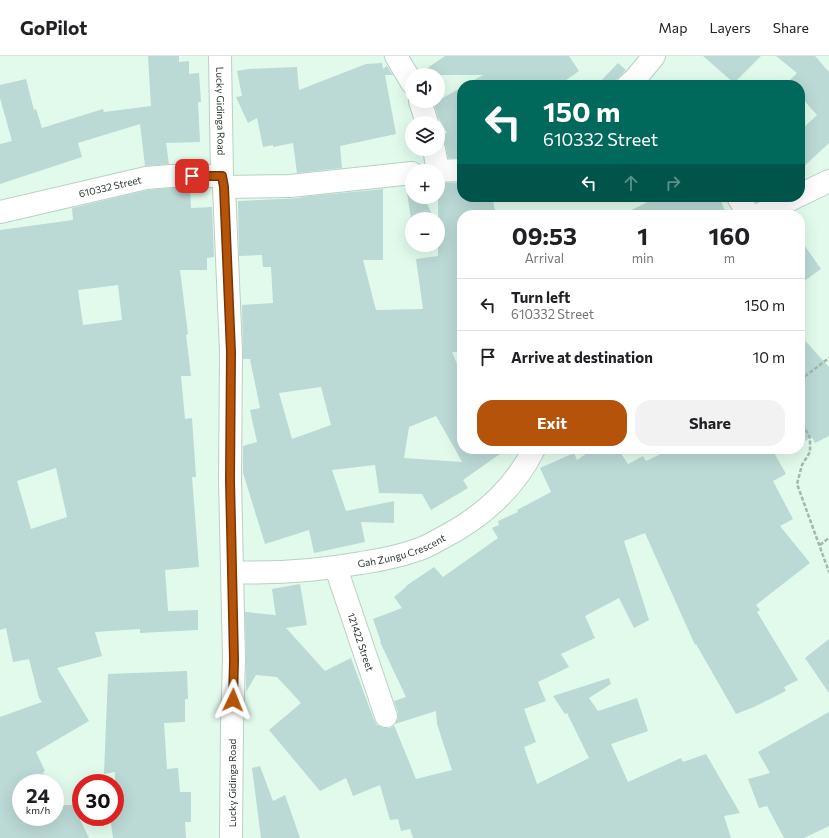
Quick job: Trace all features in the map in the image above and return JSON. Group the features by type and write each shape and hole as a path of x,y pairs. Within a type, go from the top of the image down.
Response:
{"street":[{"name":"Lucky Gidinga Road","path":"220,56 223,181 231,352 230,480 234,660 231,838"},
{"path":"396,56 405,71"},
{"path":"634,80 654,56"},
{"path":"445,171 457,170"},
{"name":"610332 Street","path":"0,212 146,178 170,176 290,186 405,174"},
{"path":"805,193 829,182"},
{"path":"769,210 785,202"},
{"name":"Gah Zungu Crescent","path":"232,572 293,572 336,568 394,558 422,549 456,531 499,499 518,476 531,454"},
{"name":"121422 Street","path":"336,568 386,716"}],"path":[{"path":"805,376 829,358"},
{"path":"805,428 810,438 810,452 802,466 797,484 829,572"},
{"path":"820,545 829,538"}],"building":[{"path":"148,56 179,56 179,62 189,61 189,74 199,73 201,102 198,102 200,142 166,143 169,164 145,166 140,124 78,143 82,157 0,184 0,144 12,141 0,98 0,85 26,79 34,110 36,109 42,128 103,109 104,112 151,106"},
{"path":"445,56 569,56 579,71 566,80 474,80 483,75 445,75 445,68 427,68"},
{"path":"703,56 761,56 737,80 731,80"},
{"path":"776,56 815,56 829,72 829,143 805,165 805,126 817,115 805,102 805,80 790,80 797,73"},
{"path":"382,63 383,69 387,66 393,75 385,75 396,134 340,146 342,168 297,173 293,143 273,147 273,145 263,147 257,118 248,123 236,97 242,96 237,71 248,69 297,67 299,90 366,64"},
{"path":"618,63 626,70 616,80 602,80"},
{"path":"457,90 457,158 448,158 445,144 445,134 447,133 445,129 445,116 438,116 435,108 445,108 445,97"},
{"path":"445,183 457,183 457,202 493,202 495,210 457,210 457,352 452,352 457,364 457,453 436,416 409,427 404,458 462,462 458,454 500,454 463,480 468,488 431,510 422,494 379,493 375,465 332,470 346,511 394,501 394,523 361,522 365,542 314,553 309,530 265,544 243,473 243,446 257,442 250,410 260,408 250,359 243,359 242,305 273,303 271,267 263,267 262,255 239,256 238,201 301,198 383,189 383,260 363,260 376,310 423,309 416,259 438,256 438,252 445,252 445,212 438,212 438,204 445,204","holes":["321,387 331,425 292,439 279,393"]},
{"path":"171,188 190,188 191,208 212,207 214,257 207,258 207,270 180,270 188,334 186,335 191,376 181,376 185,419 192,418 196,477 192,477 199,567 165,570 168,611 198,610 198,630 140,633 140,629 95,632 102,656 57,668 89,721 36,752 45,771 43,772 44,774 12,774 12,826 64,826 64,806 72,805 72,826 83,826 89,838 0,838 0,717 42,702 39,698 29,659 13,662 6,628 0,630 0,230 73,220 72,208 148,190","holes":["118,285 122,320 83,325 78,290","56,468 67,517 31,529 17,481"]},
{"path":"648,202 721,202 725,210 631,210"},
{"path":"409,204 427,204 431,212 410,212"},
{"path":"805,246 821,269 805,280"},
{"path":"805,341 829,367 829,436 815,443 812,437 805,441"},
{"path":"572,454 574,454 577,460 586,454 621,454 628,464 643,456 646,461 661,454 775,454 786,474 773,481 793,519 780,526 810,563 756,605 760,610 757,612 798,680 784,687 786,691 736,714 696,644 695,645 645,533 624,541 649,620 634,628 619,598 585,616 595,638 561,654 569,667 538,682 546,701 524,709 536,742 524,747 537,784 589,758 567,713 565,714 553,696 609,678 611,684 589,698 598,711 637,698 648,731 611,744 628,782 681,758 683,762 706,754 740,813 724,816 731,838 413,838 410,829 401,831 398,819 390,820 380,785 353,796 346,778 320,791 269,730 301,703 277,677 256,675 246,692 245,612 275,615 276,617 272,589 300,584 307,625 286,628 325,671 351,658 374,720 377,725 383,728 390,728 394,725 416,779 452,770 437,724 436,711 395,724 398,718 398,712 394,701 406,697 380,642 373,619 402,608 394,597 406,586 434,567 443,577 498,538 492,528 499,525 498,521 518,512 517,510 551,492 540,468"},
{"path":"829,639 829,693 805,658"},
{"path":"187,671 188,699 185,699 185,722 164,723 167,769 178,768 180,792 191,792 191,822 185,822 186,838 113,838 111,826 124,826 124,774 115,774 115,772 104,774 108,674"},
{"path":"829,712 829,826 804,838 784,838 767,806 759,808 748,779 770,773 758,752"},
{"path":"260,766 273,801 285,795 300,838 261,838 252,768"}],"route":[{"path":"192,176 222,176 224,187 231,352 230,480 234,660 233,700"}]}
